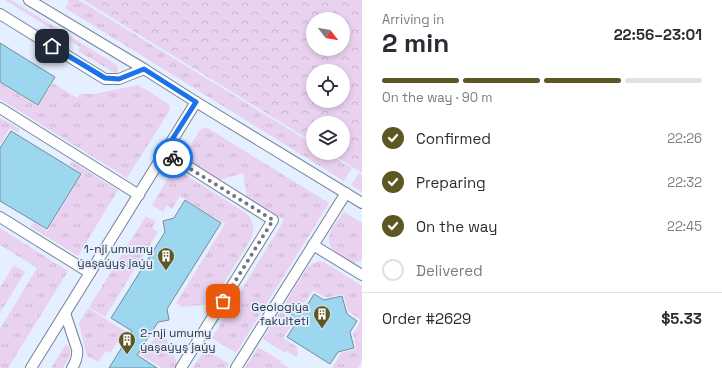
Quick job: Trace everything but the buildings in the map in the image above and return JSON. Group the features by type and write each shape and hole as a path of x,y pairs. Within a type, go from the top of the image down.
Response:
{"lane":[{"path":"29,0 362,203"},
{"path":"0,14 105,78 119,79 144,69"},
{"path":"31,368 196,102"},
{"path":"0,108 138,195"},
{"path":"164,152 273,220 181,368"},
{"path":"236,368 346,193"},
{"path":"0,217 90,273"},
{"path":"313,245 362,275"},
{"path":"65,313 78,356 72,368"}],"green space":[{"path":"5,0 11,0 117,65 118,71 116,73 113,72 78,51 80,47"},
{"path":"67,0 79,0 306,140 306,157 65,8 69,2"},
{"path":"83,0 362,0 362,173 341,160 350,160 350,116 306,116 306,138"},
{"path":"0,83 38,106 53,83 77,98 80,94 95,94 138,85 166,102 169,105 170,110 127,178 0,99"},
{"path":"0,118 20,129 18,133 10,128 0,144"},
{"path":"206,127 329,203 236,353 212,338 284,220 247,197 243,173 219,180 185,158 185,154 200,130"},
{"path":"310,160 339,160 352,168 344,181"},
{"path":"71,161 118,190 78,256 31,227 34,222 47,231 82,174 69,165"},
{"path":"172,172 184,174 246,213 252,222 253,231 251,239 211,304 182,307 176,303 225,224 180,196 172,209 167,205 163,212 152,205"},
{"path":"359,173 362,175 362,192 351,185"},
{"path":"344,212 362,223 362,260 353,263 334,251 330,246 329,241 331,230"},
{"path":"146,216 156,222 152,228 158,232 105,317 89,307"},
{"path":"0,228 68,271 8,368 0,368 0,329 37,268 0,245"},
{"path":"319,261 324,262 362,286 362,361 358,368 332,368 341,353 356,349 353,334 361,320 348,311 343,294 326,298 313,290 305,302 288,307 292,324 283,338 297,347 298,354 296,357 287,351 285,353 263,339 307,268"},
{"path":"14,265 25,272 0,313 0,287"},
{"path":"88,308 149,346 159,331 164,334 178,365 176,368 162,368 118,341 110,353 106,351 98,362 87,356 79,323"},
{"path":"66,344 70,350 69,359 63,368 51,368"},
{"path":"258,347 281,361 280,362 289,368 245,368"},
{"path":"205,349 229,364 227,368 193,368"}],"way so far":[{"path":"173,158 273,220 223,301"}],"place":[{"name":"1-nji umumy ýaşaýyş jaýy","path":"166,271"},
{"name":"Geologiýa fakulteti","path":"322,329"},
{"name":"2-nji umumy ýaşaýyş jaýy","path":"127,355"}],"route":[{"path":"52,46 105,78 119,79 144,69 196,102 164,152 173,158"}]}
